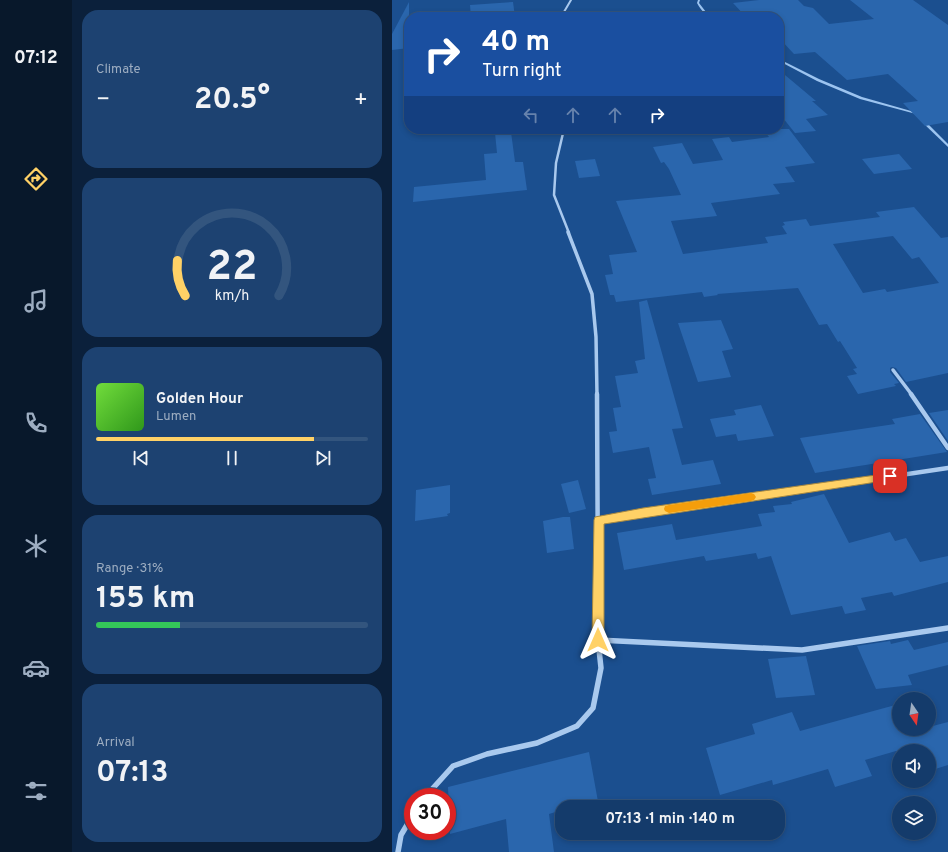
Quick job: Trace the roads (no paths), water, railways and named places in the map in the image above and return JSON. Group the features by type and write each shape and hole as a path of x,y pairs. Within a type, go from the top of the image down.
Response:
{"street":[{"path":"563,12 571,0"},
{"path":"433,788 453,766 487,754 537,743 577,726 593,708 600,668 598,640 599,520 596,337 592,294 554,195 556,163 563,134"},
{"path":"893,370 927,416 948,448"},
{"path":"599,520 948,468"},
{"path":"598,640 802,650 948,628"},
{"path":"398,852 401,835 404,830"}],"waterway":[{"path":"699,0 698,3 704,12"},
{"path":"784,63 818,80 861,98 916,113"},
{"path":"923,121 948,146"}]}
